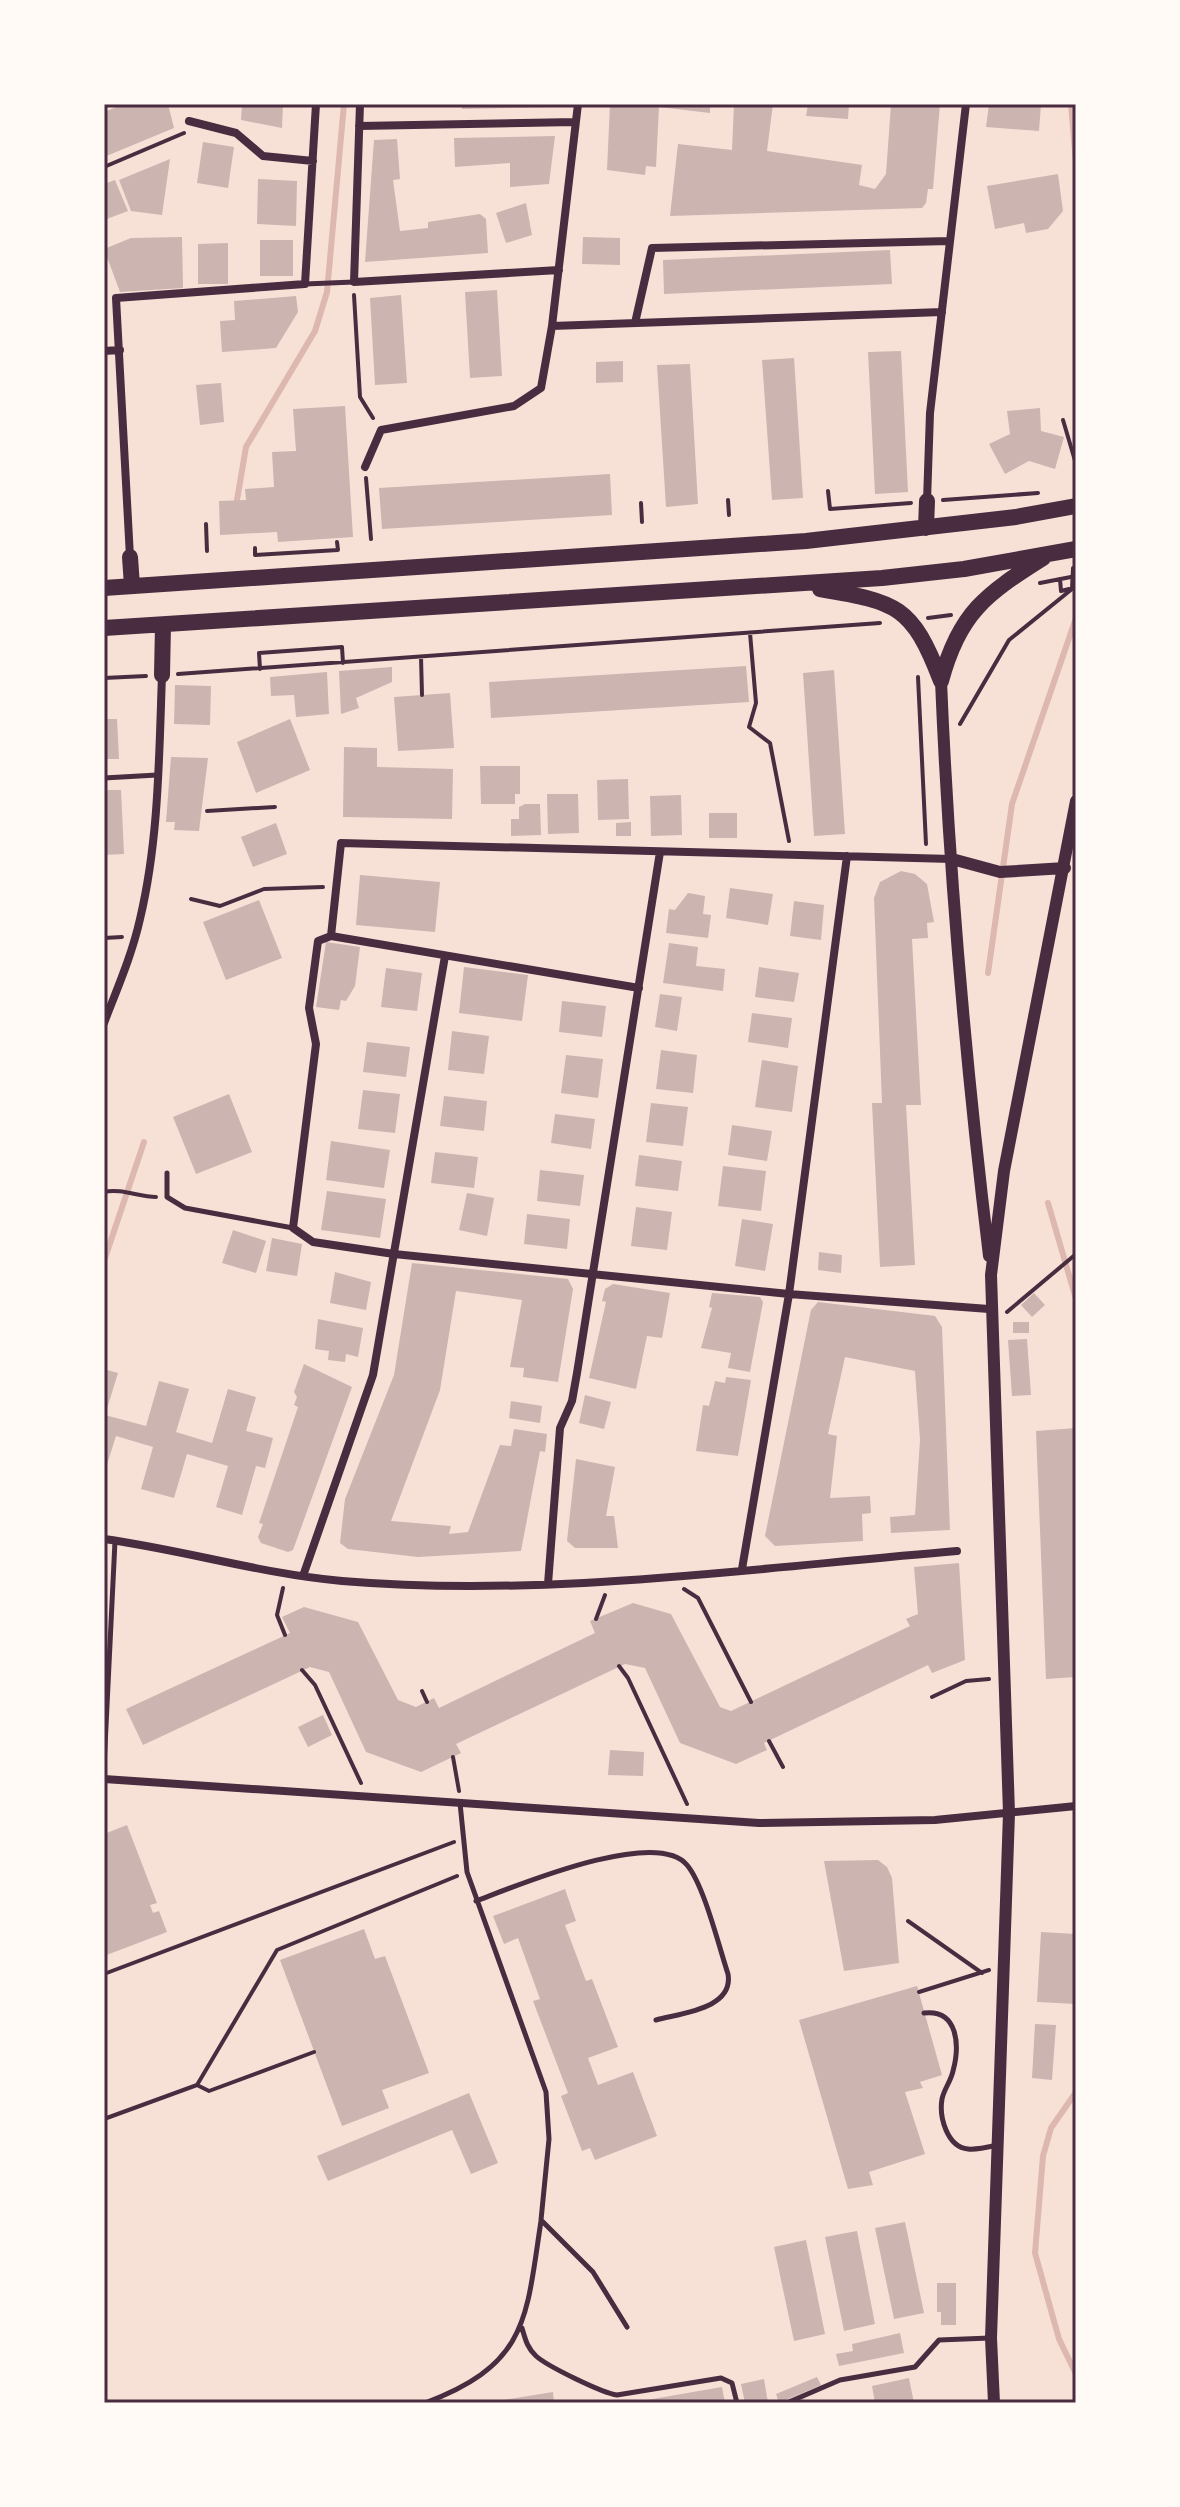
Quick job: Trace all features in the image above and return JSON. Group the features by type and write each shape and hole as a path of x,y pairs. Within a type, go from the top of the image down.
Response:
{"highway":[{"path":"926,528 927,501"},
{"path":"104,588 790,542 926,528 1073,506"},
{"path":"104,628 906,575 1072,550"},
{"path":"941,681 949,651 970,613 993,590 1048,554"},
{"path":"130,557 132,586"},
{"path":"788,584 883,601 912,620 927,645 941,681"},
{"path":"162,675 163,625"}],"street":[{"path":"130,557 116,298 305,284 316,104"},
{"path":"360,104 349,282 559,270"},
{"path":"365,467 381,430 524,402 541,388 552,326 578,104"},
{"path":"927,501 930,413 966,104"},
{"path":"189,121 236,133 263,156 313,161"},
{"path":"359,126 575,122"},
{"path":"635,323 652,248 950,241"},
{"path":"552,326 942,312"},
{"path":"104,351 120,350"},
{"path":"104,1023 140,921 156,824 162,675"},
{"path":"941,681 976,1149 991,1275"},
{"path":"994,2403 991,2338 1009,1813 989,1309 1007,1156 1076,801"},
{"path":"1065,868 1076,840"},
{"path":"331,936 341,843 952,859 1000,872 1024,873 1065,868"},
{"path":"548,1584 560,1428 572,1401 660,852"},
{"path":"742,1569 789,1294 847,856"},
{"path":"639,988 331,936 318,941 309,1008 316,1044 293,1228 313,1242 394,1254 789,1294 989,1309"},
{"path":"303,1576 373,1375 445,956"},
{"path":"104,1539 303,1576 456,1585 667,1578 957,1551"},
{"path":"104,1779 695,1821 935,1820 1076,1806"}],"lane":[{"path":"305,284 349,282"},
{"path":"104,778 158,775"},
{"path":"167,1173 167,1197 185,1208 293,1228"},
{"path":"104,1767 115,1540"},
{"path":"425,2403 453,2392 489,2369 504,2355 522,2328 541,2220 549,2139 546,2092 467,1872 460,1802"},
{"path":"476,1901 589,1860 658,1853 676,1856 694,1876 728,1974 729,1986 718,2002 656,2020"},
{"path":"924,2013 936,2011 949,2019 955,2032 954,2069 941,2104 950,2138 957,2146 969,2150 999,2145"},
{"path":"541,2220 593,2272 627,2327"},
{"path":"522,2328 526,2344 536,2357 602,2392 617,2395 721,2378 732,2383 737,2403"},
{"path":"789,2402 840,2380 915,2367 939,2340 991,2338"}],"path":[{"path":"104,167 180,136 189,121"},
{"path":"349,282 360,397 381,430"},
{"path":"1063,420 1076,464"},
{"path":"365,467 371,539"},
{"path":"828,491 830,509 1047,492"},
{"path":"728,500 729,515"},
{"path":"641,503 642,522"},
{"path":"206,524 207,551"},
{"path":"255,548 255,555 338,550 337,542"},
{"path":"1066,578 1076,576"},
{"path":"958,727 1009,640 1072,589 1061,591 1060,579"},
{"path":"104,678 750,633 970,613"},
{"path":"750,633 756,703 749,727 770,743 788,833"},
{"path":"260,669 259,653 299,650 342,647 343,663"},
{"path":"421,657 422,695"},
{"path":"918,673 926,858"},
{"path":"207,811 275,807"},
{"path":"191,899 220,906 264,889 337,887"},
{"path":"104,1192 114,1189 140,1197"},
{"path":"990,1330 1014,1304 1038,1288 1076,1254"},
{"path":"285,1635 277,1615 286,1573"},
{"path":"667,1578 698,1598 751,1702"},
{"path":"596,1619 605,1596"},
{"path":"619,1666 628,1678 695,1821"},
{"path":"302,1670 315,1685 367,1796"},
{"path":"932,1697 966,1681 1004,1679"},
{"path":"422,1691 427,1702"},
{"path":"769,1741 783,1767"},
{"path":"453,1757 460,1802"},
{"path":"104,1974 463,1839"},
{"path":"104,2119 197,2085 277,1950 467,1872"},
{"path":"908,1921 982,1973"},
{"path":"919,1992 1005,1963"},
{"path":"197,2085 209,2091 314,2052"}],"building":[{"path":"124,104 168,104 174,128 104,157 104,112"},
{"path":"242,104 283,104 282,128 241,120"},
{"path":"461,104 556,104 552,107 462,109"},
{"path":"610,104 710,104 710,113 659,107 656,167 646,166 645,175 607,170"},
{"path":"734,104 773,104 767,151 862,165 859,185 875,189 886,174 891,104 940,104 933,189 928,189 922,208 670,216 678,144 732,150"},
{"path":"808,104 849,104 848,119 806,116"},
{"path":"989,104 1041,104 1039,131 986,127"},
{"path":"555,136 549,184 510,187 510,163 455,167 454,138"},
{"path":"397,139 400,179 393,180 400,231 428,228 428,222 480,214 486,219 488,253 365,262 374,140"},
{"path":"203,142 234,147 228,188 197,183"},
{"path":"170,159 162,215 131,211 119,180"},
{"path":"1058,174 1063,211 1048,229 1026,233 1024,223 995,229 987,186"},
{"path":"258,179 297,181 296,226 257,224"},
{"path":"115,180 128,211 104,220 104,184"},
{"path":"526,203 532,235 506,243 496,213"},
{"path":"182,237 183,288 120,292 104,249 131,238"},
{"path":"583,237 620,238 620,265 582,264"},
{"path":"260,240 293,240 293,276 260,276"},
{"path":"228,243 228,284 198,284 198,244"},
{"path":"890,250 892,284 664,294 663,260"},
{"path":"497,290 502,376 470,378 465,292"},
{"path":"401,295 407,383 375,385 370,298"},
{"path":"296,296 298,312 276,348 222,352 220,321 235,320 234,301"},
{"path":"901,351 908,492 875,494 868,352"},
{"path":"794,358 803,498 772,500 762,360"},
{"path":"623,361 623,382 596,383 596,362"},
{"path":"690,364 698,504 666,507 657,365"},
{"path":"221,383 224,422 200,425 196,385"},
{"path":"345,406 353,537 278,542 277,532 220,535 219,501 246,500 245,489 274,487 272,452 296,451 293,409"},
{"path":"1040,408 1041,431 1064,437 1055,469 1029,461 1005,474 989,444 1010,434 1007,411"},
{"path":"610,474 612,515 382,529 379,488"},
{"path":"746,666 749,702 491,718 489,682"},
{"path":"392,667 392,682 356,698 359,708 341,714 339,671"},
{"path":"834,670 845,834 814,836 803,673"},
{"path":"327,672 329,714 296,717 294,695 271,696 270,677"},
{"path":"175,685 211,686 210,725 174,724"},
{"path":"450,693 454,748 398,751 394,697"},
{"path":"104,719 117,719 119,759 104,759"},
{"path":"290,719 310,770 256,793 237,742"},
{"path":"344,747 377,748 377,767 453,769 452,819 343,817"},
{"path":"171,757 208,758 199,831 174,830 175,822 166,822"},
{"path":"480,766 520,766 520,794 515,794 515,804 481,804"},
{"path":"628,779 629,819 598,820 597,780"},
{"path":"104,790 121,790 124,854 104,855"},
{"path":"547,794 578,794 579,833 548,834"},
{"path":"681,795 682,835 651,836 650,796"},
{"path":"540,804 541,835 511,836 511,819 519,819 519,807"},
{"path":"709,813 737,813 737,838 709,838"},
{"path":"631,822 631,836 616,836 616,823"},
{"path":"276,823 287,854 253,867 241,837"},
{"path":"901,871 915,874 927,884 934,922 927,923 928,938 912,939 921,1105 906,1105 915,1265 880,1267 872,1103 882,1103 874,898 880,882"},
{"path":"360,875 440,882 435,932 356,925"},
{"path":"730,888 773,894 768,925 726,918"},
{"path":"688,893 705,896 703,914 711,915 708,938 666,933 669,909 675,910"},
{"path":"259,900 282,958 226,980 203,922"},
{"path":"794,901 824,905 821,940 790,936"},
{"path":"326,942 360,947 355,986 346,1001 341,1000 339,1010 316,1007"},
{"path":"669,943 698,947 696,966 725,969 723,991 663,983"},
{"path":"464,967 528,975 522,1021 459,1013"},
{"path":"759,967 799,973 794,1002 755,997"},
{"path":"386,968 422,973 417,1011 381,1007"},
{"path":"660,994 682,997 677,1031 655,1027"},
{"path":"562,1001 606,1006 602,1037 559,1032"},
{"path":"752,1013 792,1018 788,1048 748,1042"},
{"path":"452,1031 489,1036 484,1074 448,1070"},
{"path":"367,1042 410,1047 406,1077 363,1072"},
{"path":"661,1050 697,1055 693,1093 656,1089"},
{"path":"566,1055 603,1059 598,1098 561,1093"},
{"path":"762,1060 798,1066 792,1112 755,1107"},
{"path":"363,1090 400,1094 395,1133 358,1129"},
{"path":"229,1094 252,1152 196,1174 173,1117"},
{"path":"444,1096 487,1101 484,1131 440,1126"},
{"path":"651,1103 688,1107 683,1146 646,1142"},
{"path":"555,1114 595,1119 591,1149 551,1143"},
{"path":"732,1125 772,1131 767,1161 728,1155"},
{"path":"331,1141 390,1150 384,1188 326,1180"},
{"path":"435,1152 478,1157 474,1188 431,1183"},
{"path":"639,1155 682,1161 678,1191 635,1186"},
{"path":"723,1166 766,1171 761,1211 718,1206"},
{"path":"540,1170 584,1175 580,1206 537,1201"},
{"path":"327,1191 386,1199 380,1238 321,1230"},
{"path":"467,1193 494,1198 487,1236 459,1230"},
{"path":"636,1207 672,1212 667,1250 631,1246"},
{"path":"527,1214 570,1219 567,1249 524,1244"},
{"path":"742,1219 773,1224 765,1271 735,1266"},
{"path":"233,1230 266,1241 256,1273 222,1263"},
{"path":"272,1238 302,1244 297,1276 266,1271"},
{"path":"819,1252 842,1255 841,1273 818,1270"},
{"path":"412,1263 568,1279 573,1289 558,1382 523,1377 524,1368 510,1367 522,1300 456,1291 440,1390 391,1521 451,1526 449,1534 468,1532 500,1445 511,1446 514,1429 547,1434 545,1452 540,1451 521,1551 418,1557 348,1549 340,1543 345,1499 394,1375"},
{"path":"335,1272 371,1282 366,1310 330,1303"},
{"path":"613,1284 670,1293 662,1338 647,1336 636,1389 589,1378 606,1302 602,1301 605,1289"},
{"path":"712,1293 760,1297 763,1302 750,1372 728,1368 731,1353 701,1348 712,1308 709,1307"},
{"path":"1034,1293 1045,1305 1032,1317 1021,1305"},
{"path":"818,1302 935,1316 942,1327 950,1530 891,1533 890,1517 915,1515 920,1440 915,1371 845,1357 828,1434 837,1436 830,1498 870,1496 871,1513 862,1514 863,1541 775,1546 765,1536 811,1310"},
{"path":"318,1319 363,1328 358,1357 346,1354 345,1362 328,1360 329,1351 315,1349"},
{"path":"1013,1322 1029,1322 1029,1333 1013,1333"},
{"path":"1027,1339 1031,1395 1012,1396 1008,1340"},
{"path":"304,1364 352,1387 293,1550 288,1552 261,1543 258,1537 263,1524 259,1523 298,1407 294,1405 297,1397 294,1392"},
{"path":"104,1369 118,1373 105,1415 146,1426 159,1381 189,1389 176,1432 212,1443 228,1389 256,1397 246,1431 273,1438 265,1468 256,1466 242,1515 216,1507 228,1466 187,1454 174,1498 141,1489 153,1447 116,1436 104,1474"},
{"path":"726,1377 751,1380 738,1456 696,1451 703,1405 709,1406 715,1381 725,1383"},
{"path":"585,1395 611,1402 604,1429 579,1423"},
{"path":"511,1401 542,1406 540,1423 509,1418"},
{"path":"1076,1428 1076,1677 1046,1679 1036,1431"},
{"path":"576,1459 615,1467 606,1516 614,1516 618,1548 575,1548 567,1541"},
{"path":"959,1563 965,1660 932,1673 928,1665 764,1743 767,1750 736,1764 680,1743 645,1668 625,1664 456,1744 461,1753 421,1772 366,1752 329,1672 310,1667 143,1745 126,1709 290,1633 282,1617 304,1607 358,1622 398,1700 416,1707 434,1698 439,1708 595,1633 590,1621 633,1603 671,1614 720,1707 731,1711 910,1626 906,1619 918,1614 914,1567"},
{"path":"323,1715 332,1735 308,1747 298,1727"},
{"path":"610,1750 644,1752 643,1776 608,1775"},
{"path":"127,1825 157,1903 150,1905 153,1913 159,1911 167,1932 104,1956 104,1834"},
{"path":"878,1860 887,1867 892,1878 899,1963 844,1971 824,1861"},
{"path":"565,1889 576,1921 565,1925 586,1981 592,1979 618,2047 588,2058 598,2085 633,2072 657,2136 595,2160 590,2148 582,2151 561,2096 568,2093 533,2001 540,1999 518,1938 504,1944 493,1916"},
{"path":"364,1929 375,1959 385,1956 429,2073 382,2090 389,2108 342,2126 280,1960"},
{"path":"1041,1932 1076,1934 1076,2004 1037,2002"},
{"path":"917,1986 942,2075 920,2082 923,2088 905,2092 925,2154 869,2172 873,2185 848,2189 799,2020"},
{"path":"1035,2024 1056,2025 1052,2080 1032,2078"},
{"path":"469,2093 498,2163 471,2174 452,2130 328,2181 317,2156"},
{"path":"905,2222 924,2313 894,2319 875,2228"},
{"path":"857,2231 875,2324 844,2331 825,2237"},
{"path":"806,2240 825,2334 794,2341 774,2247"},
{"path":"937,2283 956,2283 956,2325 941,2325 941,2312 937,2312"},
{"path":"900,2333 904,2353 839,2366 836,2354 853,2351 852,2344"},
{"path":"817,2377 821,2385 779,2403 776,2394"},
{"path":"909,2378 914,2403 875,2403 872,2386"},
{"path":"764,2379 768,2403 745,2403 741,2384"},
{"path":"722,2387 725,2403 641,2403 641,2401"},
{"path":"553,2392 554,2403 503,2403 503,2400"}],"waterway":[{"path":"237,500 246,447 315,331 327,292 344,104"},
{"path":"1071,104 1076,163"},
{"path":"988,973 1012,804 1076,618"},
{"path":"104,1261 144,1142"},
{"path":"1048,1203 1076,1299"},
{"path":"1076,2092 1051,2128 1043,2156 1035,2253 1059,2339 1076,2374"}]}
